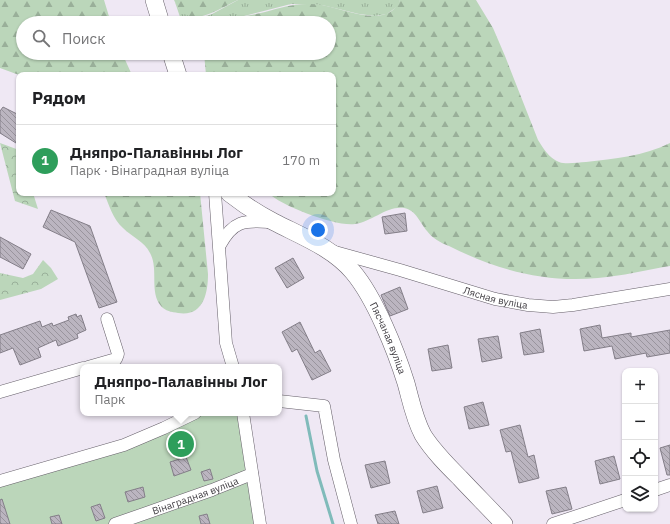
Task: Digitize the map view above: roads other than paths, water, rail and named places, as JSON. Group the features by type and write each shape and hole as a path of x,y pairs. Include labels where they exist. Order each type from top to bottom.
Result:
{"street":[{"path":"154,0 159,16"},
{"path":"173,60 177,72"},
{"path":"215,196 226,343 232,364"},
{"name":"Пясчаная вуліца","path":"232,196 244,206 305,237 326,250 343,262 353,272 369,297 399,362 413,412 423,434 434,451 504,524"},
{"path":"220,245 226,233 234,226 253,221 274,222"},
{"name":"Лясная вуліца","path":"326,250 400,270 495,299 528,305 553,307 573,305 670,289"},
{"path":"98,364 116,359 118,354 107,319"},
{"path":"0,392 80,369"},
{"path":"282,401 324,406 334,460 351,524"},
{"path":"0,480 124,445 189,416"},
{"path":"243,416 260,524"},
{"name":"Вінаградная вуліца","path":"115,524 252,474"},
{"path":"658,489 670,485"},
{"path":"553,524 622,501"}],"waterway":[{"path":"306,416 317,471 333,524"}],"place":[{"name":"Дняпро-Палавінны Лог","path":"181,444"}]}
